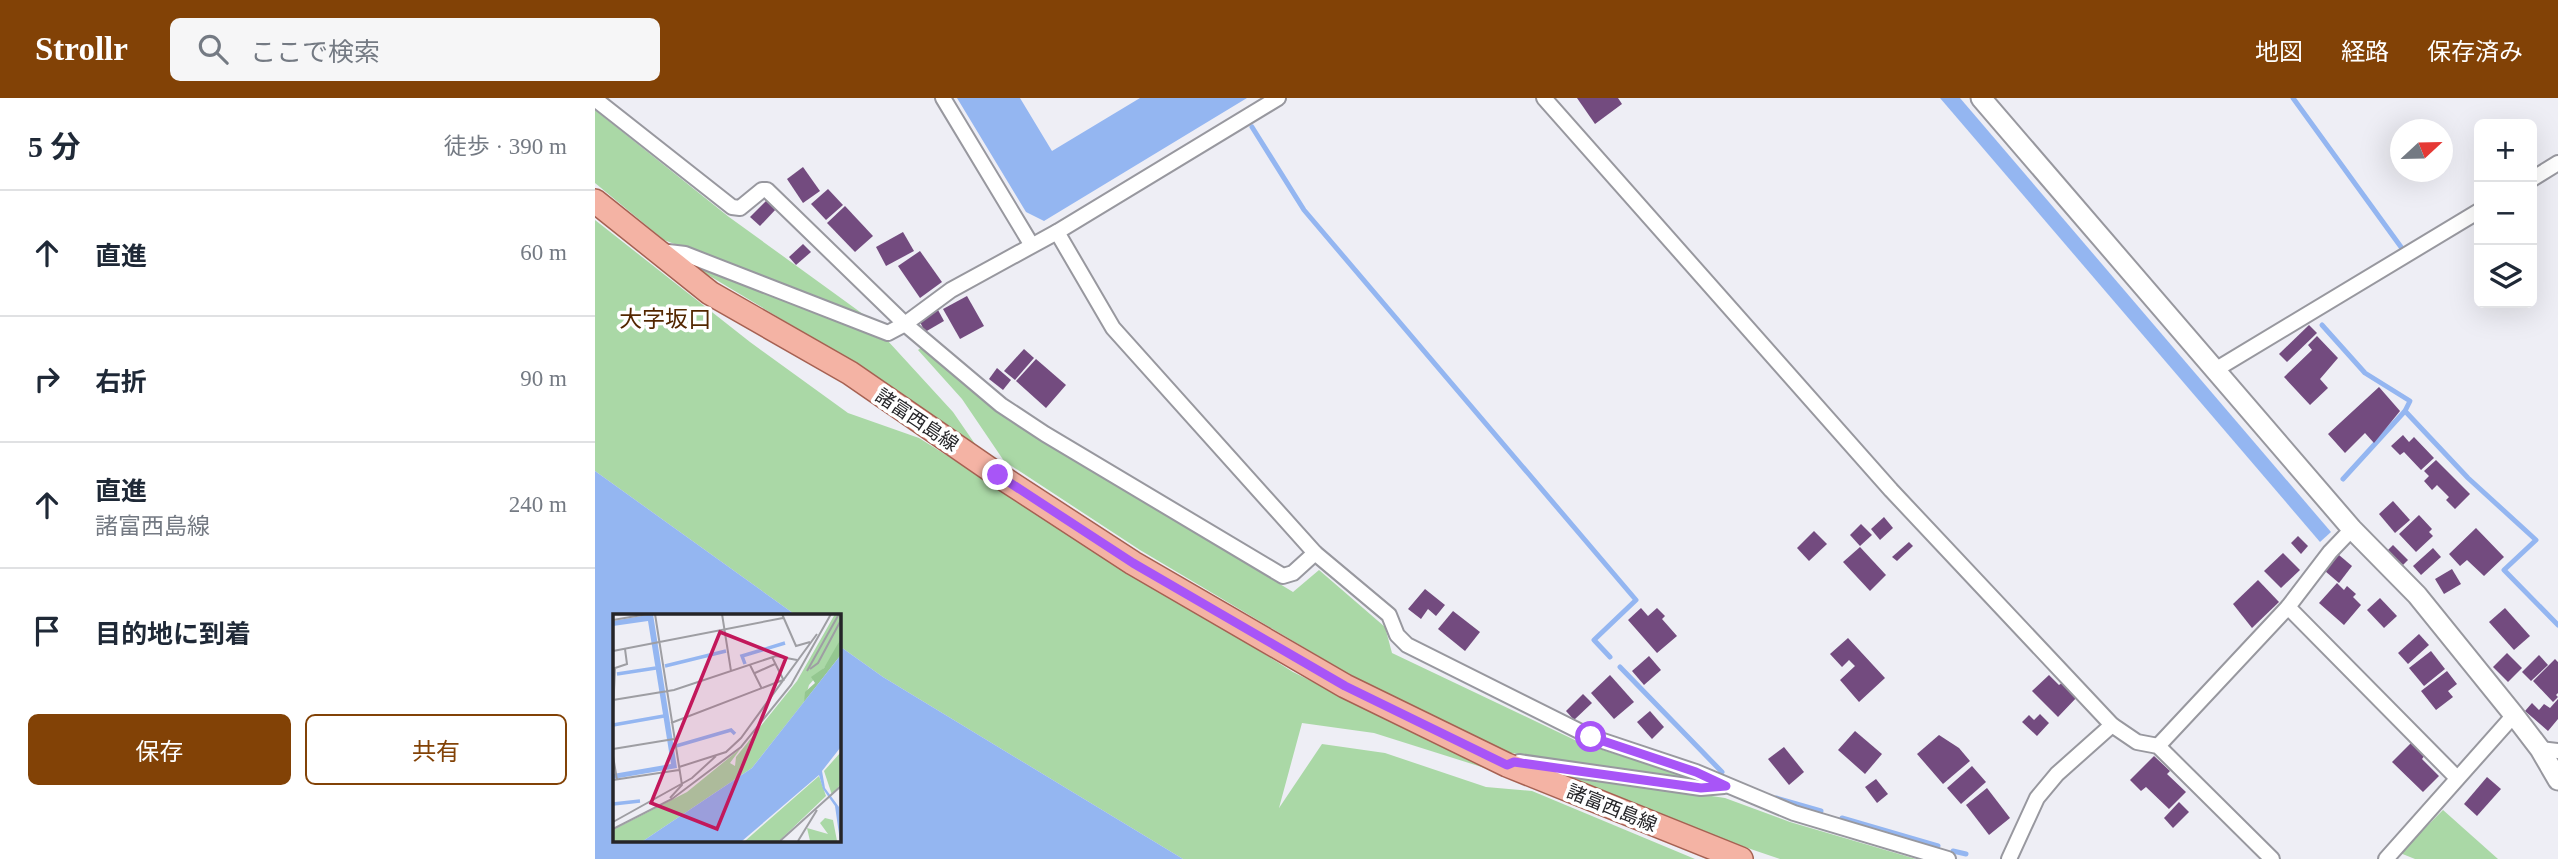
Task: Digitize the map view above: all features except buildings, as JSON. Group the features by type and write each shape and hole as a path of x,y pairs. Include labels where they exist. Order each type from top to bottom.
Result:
{"main road":[{"name":"諸富西島線","path":"595,201 711,293 850,373 998,475 1133,563 1345,686 1507,765 1741,859"}],"street":[{"path":"943,98 1031,244"},
{"path":"655,250 685,254 888,333 905,324 951,290 1057,232 1278,98"},
{"path":"1544,98 1891,490 2112,725 2137,742 2158,746 2272,859"},
{"path":"1981,98 2352,529 2417,594 2514,715 2549,750 2558,780"},
{"path":"595,99 732,207 740,208 762,190 767,190 905,324 1001,405 1045,434 1283,576 1293,573 1315,553"},
{"path":"2537,176 2558,163"},
{"path":"2215,370 2474,214"},
{"path":"1057,232 1113,328 1315,553 1389,615 1397,635 1407,645 1591,737 1696,772 1794,813 1948,859"},
{"path":"2158,746 2288,607 2330,552 2352,529"},
{"path":"2288,607 2457,778"},
{"path":"2386,859 2514,715"},
{"path":"2009,859 2037,798 2057,774 2112,725"},
{"path":"1507,765 1514,762 1701,788 1726,786"}],"green space":[{"path":"595,110 729,217 867,317 664,240 595,183"},
{"path":"595,220 750,342 848,413 919,438 1293,672 1488,769 1374,733 1302,723 1279,808 1322,744 1385,753 1486,787 1532,791 1695,859 1183,859 883,677 840,646 840,614 794,614 595,471"},
{"path":"688,263 887,340 953,412 984,457 853,362"},
{"path":"922,347 1008,420 1293,592 1319,570 1385,627 1392,653 1581,743 1699,781 1505,752 1347,673 1140,550 1004,461 962,399 918,350"},
{"path":"1551,772 1725,798 1790,822 1916,859 1780,859"},
{"path":"2443,810 2498,859 2415,859 2400,853"}],"water":[{"path":"957,98 1020,98 1052,151 1140,98 1247,98 1044,221 1026,212"},
{"path":"1940,98 1960,98 2331,532 2320,542"},
{"path":"595,471 794,614 613,614 613,842 840,842 840,646 883,677 1183,859 595,859"}],"waterway":[{"path":"2293,98 2401,247"},
{"path":"1252,127 1304,210 1636,600 1594,640 1610,657"},
{"path":"2322,325 2365,373 2410,401 2405,411"},
{"path":"2343,479 2405,411 2468,478 2536,540 2504,570 2558,625"},
{"path":"1620,667 1722,772"},
{"path":"1776,798 1821,811"},
{"path":"1842,818 1938,846"},
{"path":"1953,851 1966,854"}],"district":[{"name":"大字坂口","path":"665,319"}],"route":[{"path":"998,475 1133,563 1345,686 1507,765 1514,762 1701,788 1726,786 1696,772 1591,737"}]}
